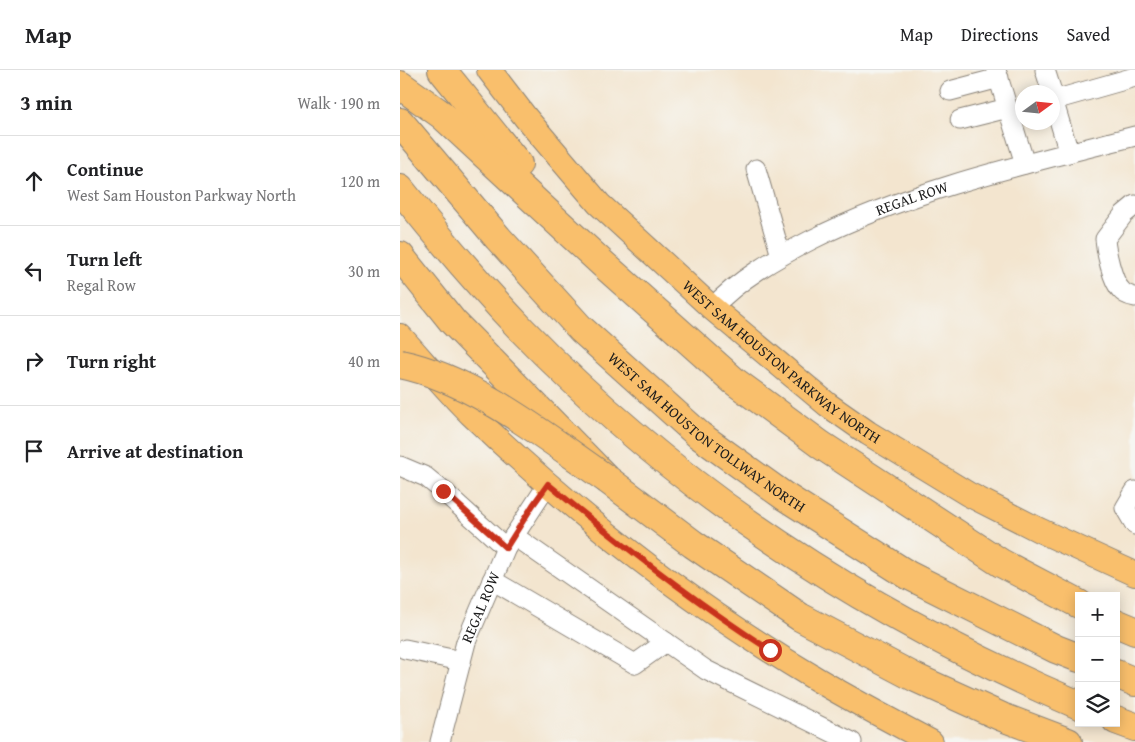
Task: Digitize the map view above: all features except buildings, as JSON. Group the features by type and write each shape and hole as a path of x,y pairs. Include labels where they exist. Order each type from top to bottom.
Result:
{"highway":[{"path":"442,70 495,137 603,264"},
{"path":"400,85 442,115 603,264 734,381 821,445 1001,563 1075,602"},
{"name":"WEST SAM HOUSTON TOLLWAY NORTH","path":"400,122 498,238 582,329 699,435 784,496 908,575 1056,649 1075,656"},
{"path":"400,190 465,268 524,332 605,409 665,460 759,531 806,563 862,597 976,660 1075,703"},
{"path":"400,256 453,322 608,480"},
{"path":"400,364 450,381 489,400 608,480 693,544 800,617 916,678 1002,716 1068,742"},
{"path":"1120,676 1135,682"},
{"path":"1120,721 1135,727"}],"main road":[{"name":"WEST SAM HOUSTON PARKWAY NORTH","path":"489,70 526,118 599,204 712,308 828,405 876,438 968,494 1110,564 1135,574"},
{"path":"400,336 470,413 548,484 651,567 709,610 818,680 931,742"}],"street":[{"path":"1045,70 1050,85"},
{"path":"950,91 998,74 1025,164"},
{"path":"1060,94 1135,77"},
{"path":"960,120 1008,108"},
{"path":"1060,121 1069,153"},
{"name":"REGAL ROW","path":"712,308 732,289 781,256 840,226 885,207 936,189 1135,136"},
{"path":"756,169 781,256"},
{"path":"1135,205 1124,214 1105,239 1116,284 1121,291 1135,298"},
{"path":"400,466 426,478 510,542 666,642 706,670 852,742"},
{"name":"REGAL ROW","path":"440,742 466,642 510,542 548,484"},
{"path":"1135,491 1125,508 1135,525"},
{"path":"492,580 635,664 666,642"},
{"path":"405,649 461,662"}],"route":[{"path":"443,491 506,548 548,484 651,567 709,610 770,650"}]}
